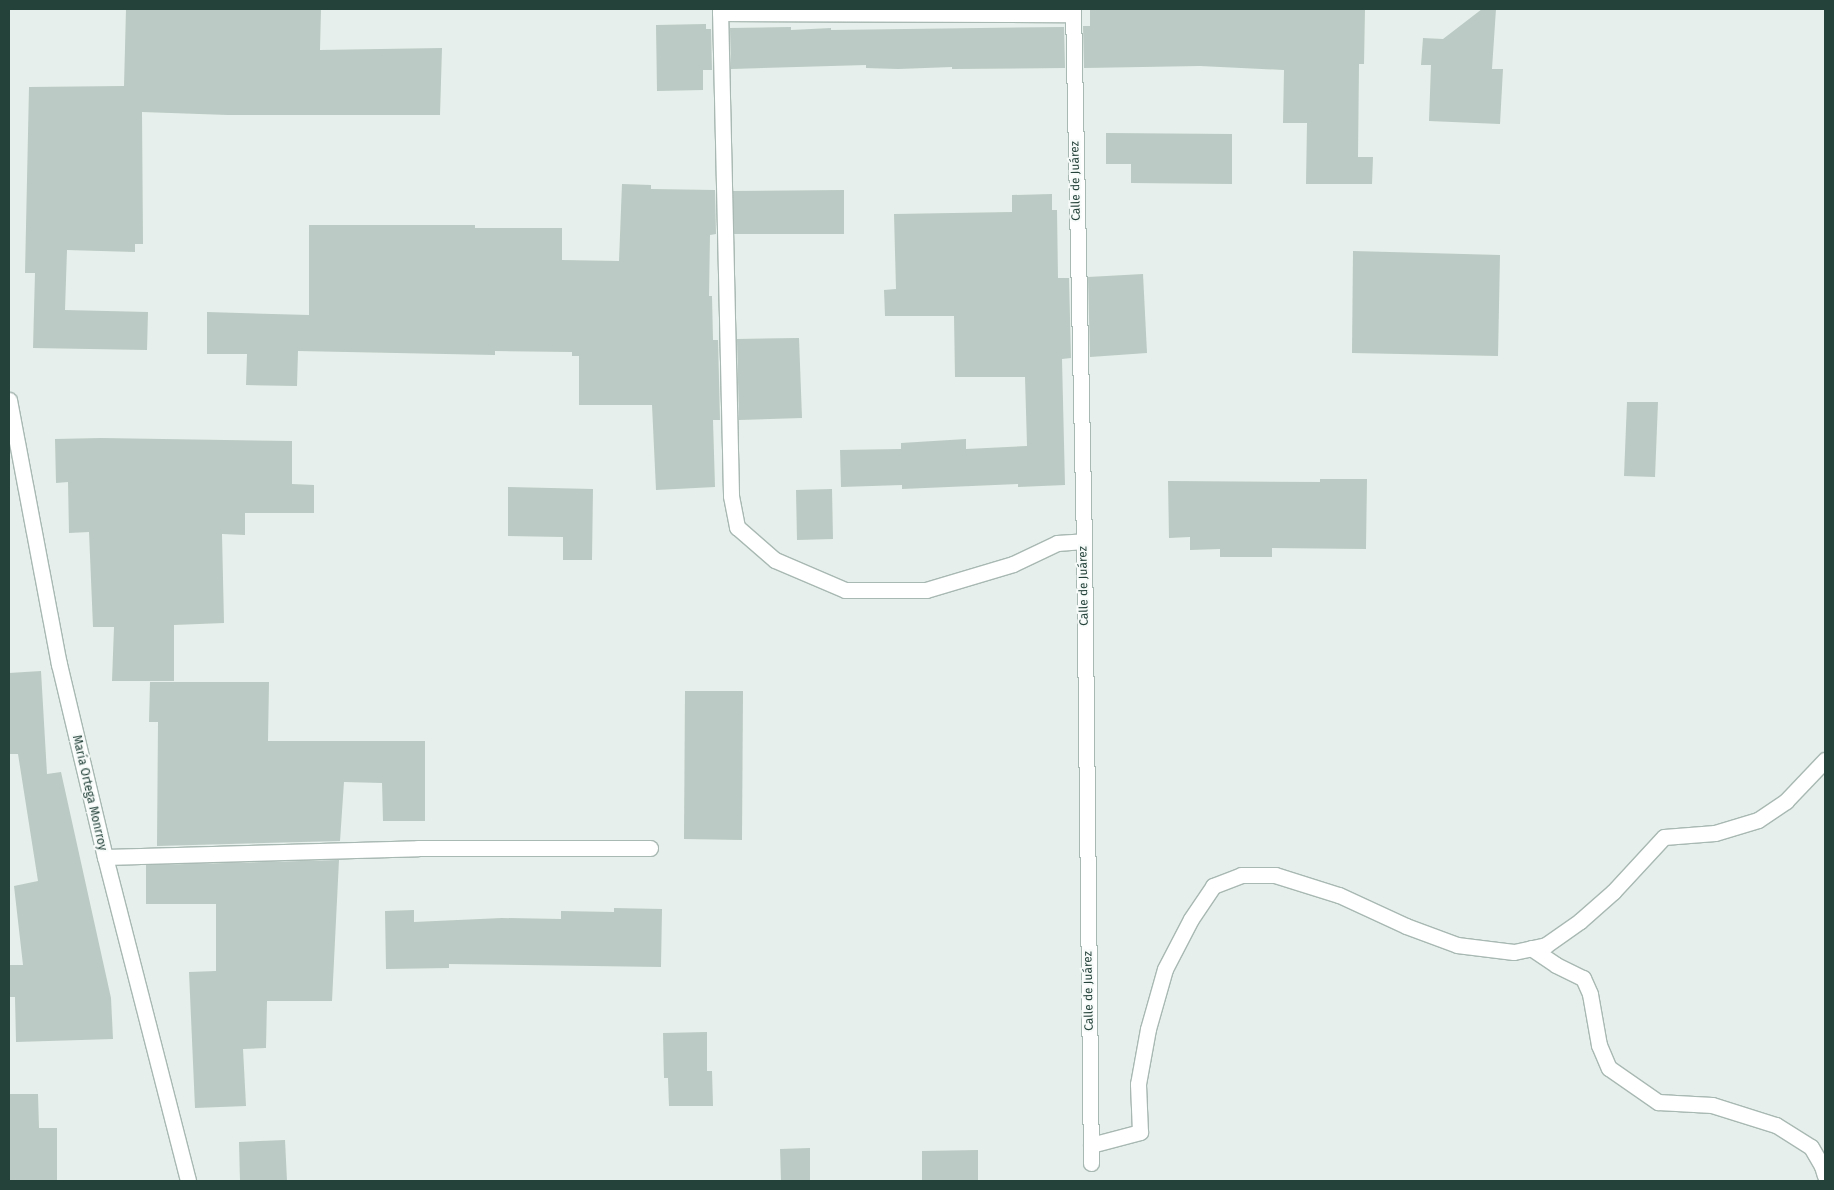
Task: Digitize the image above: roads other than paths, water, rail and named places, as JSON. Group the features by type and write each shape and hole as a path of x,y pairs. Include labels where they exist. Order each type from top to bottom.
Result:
{"street":[{"path":"1073,11 720,11 731,496 737,527 775,560 845,590 926,590 1013,564 1057,544 1084,541"},
{"name":"Calle de Juárez","path":"1073,11 1084,541 1091,1163"},
{"name":"María Ortega Monrroy","path":"9,400 59,664 105,857 188,1181"},
{"path":"1091,1145 1140,1132 1138,1084 1148,1029 1164,969 1191,919 1213,886 1241,875 1275,875 1338,895 1406,926 1457,945 1514,952 1546,945 1580,921 1613,892 1664,837 1715,833 1758,820 1786,800 1825,760"},
{"path":"105,857 418,848 650,848"},
{"path":"1532,948 1556,965 1583,978 1590,994 1599,1044 1609,1068 1658,1102 1712,1105 1776,1125 1811,1147 1822,1166 1825,1176"}]}
